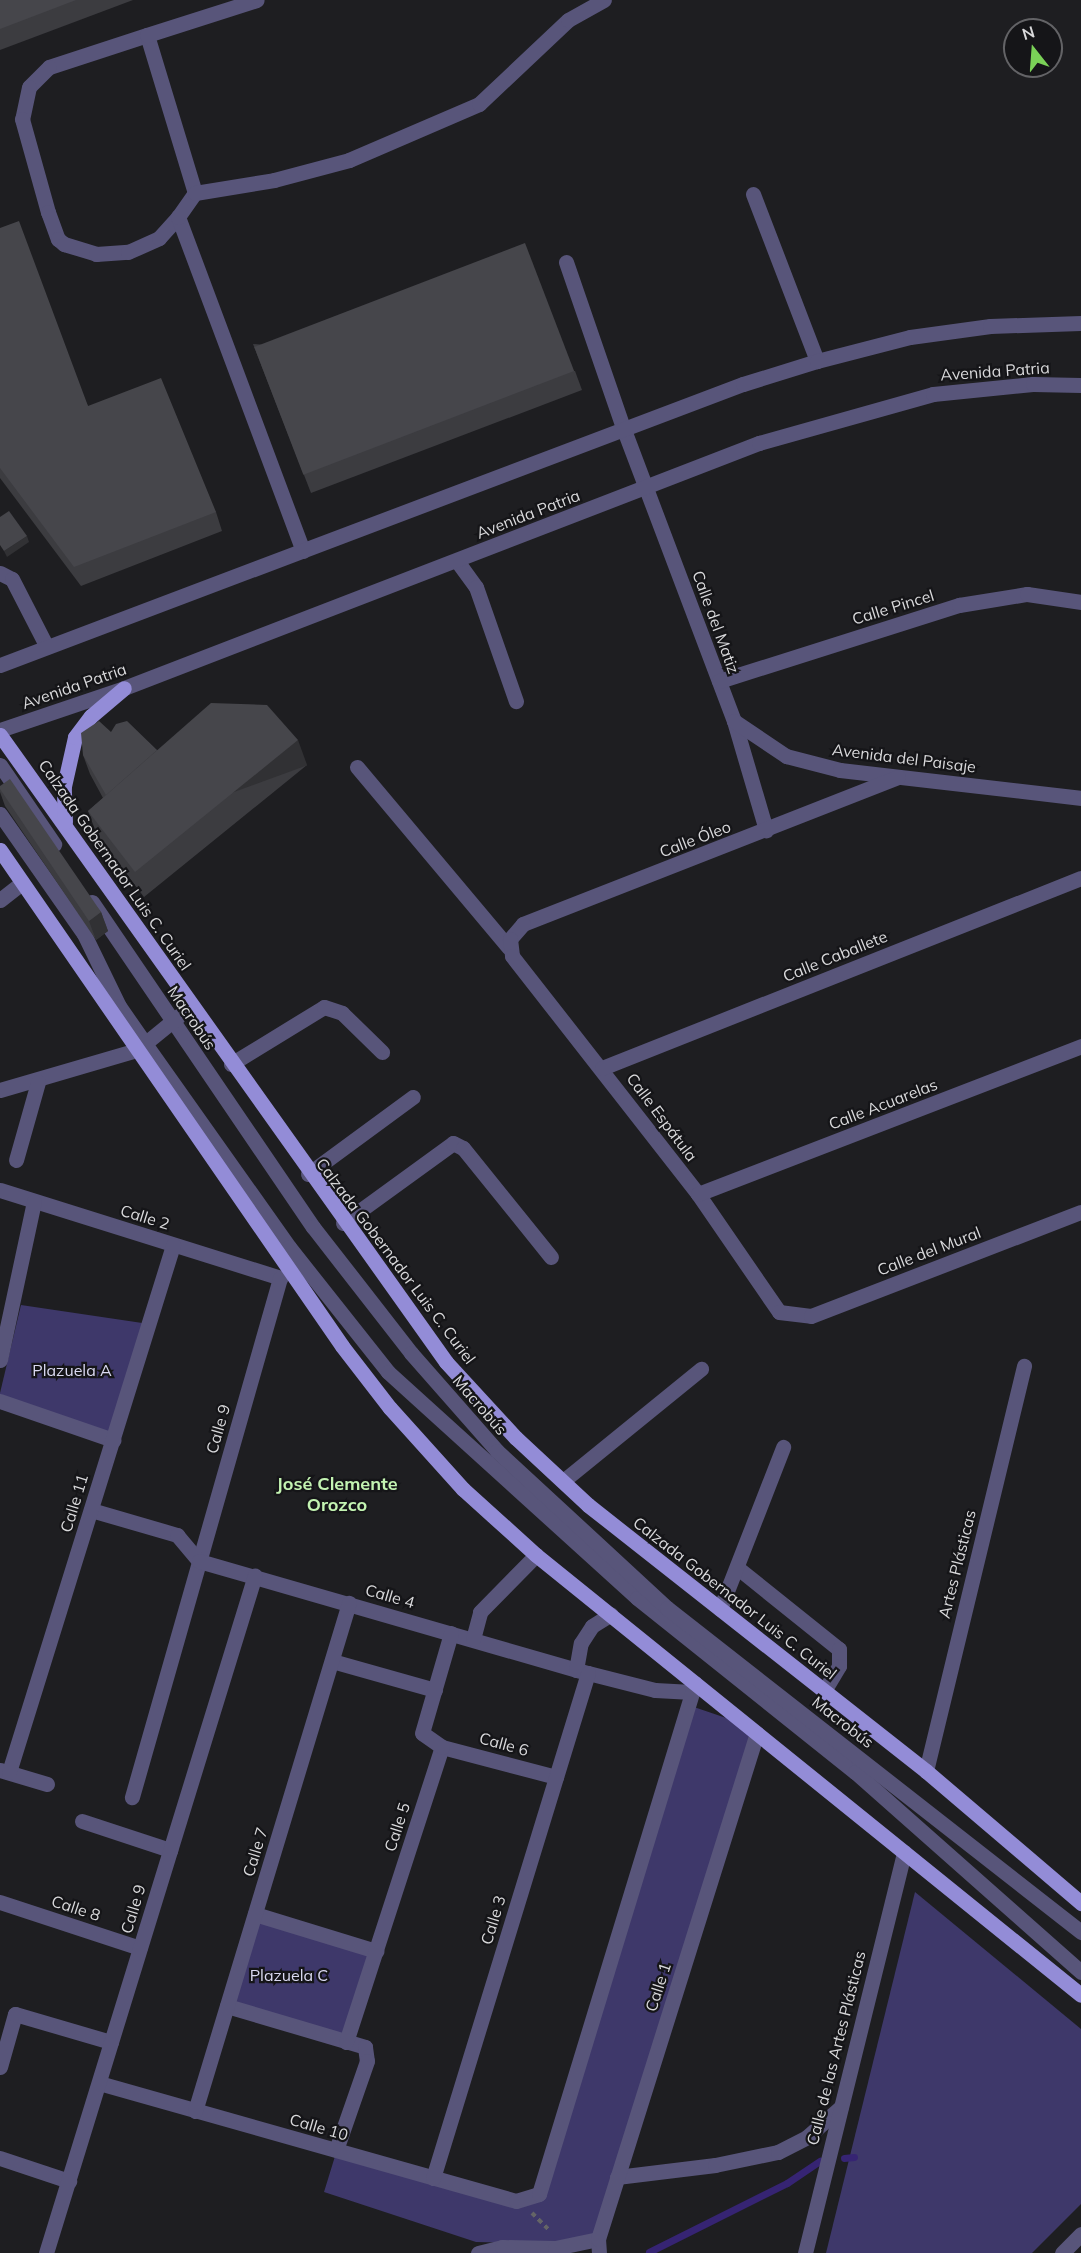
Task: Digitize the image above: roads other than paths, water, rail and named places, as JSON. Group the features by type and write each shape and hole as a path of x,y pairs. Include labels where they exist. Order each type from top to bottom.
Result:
{"main road":[{"path":"65,822 64,786 75,737 124,688"},
{"name":"Calzada Gobernador Luis C. Curiel","path":"0,732 343,1223 446,1362 563,1481 720,1609 926,1771 1081,1903"},
{"path":"0,850 141,1048 342,1346 390,1408 463,1489 536,1555 611,1614 693,1688 757,1733 1081,1995"}],"street":[{"path":"257,0 49,67 30,87 22,119 48,212 58,239 64,244 96,254 128,252 159,238 195,193 274,180 350,160 437,125 479,104 568,20 604,0"},
{"path":"147,35 195,193"},
{"path":"753,194 817,361"},
{"path":"178,217 303,551"},
{"name":"Calle del Matiz","path":"566,262 624,430 734,721 766,830"},
{"path":"0,665 624,430 817,361 922,335 990,326 1081,323"},
{"name":"Avenida Patria","path":"0,732 124,688 759,443 881,406 977,389 1081,385"},
{"path":"457,561 476,587 516,701"},
{"path":"0,573 12,579 47,647"},
{"name":"Calle Pincel","path":"718,681 959,605 1027,594 1081,602"},
{"name":"Avenida del Paisaje","path":"734,721 786,756 840,770 1081,798"},
{"path":"0,765 62,856"},
{"name":"Calle Espátula","path":"357,767 510,943 512,956 602,1068 698,1194 771,1304 789,1316"},
{"name":"Calle Óleo","path":"510,943 523,924 898,777"},
{"name":"Macrobús","path":"0,814 84,934 141,1048 289,1247 388,1372 637,1598 855,1772 1081,1972"},
{"name":"Calle Caballete","path":"602,1068 1081,878"},
{"path":"0,900 22,883"},
{"name":"Macrobús","path":"81,885 313,1227 411,1353 496,1451 667,1608 1081,1932"},
{"path":"0,1090 38,1082 141,1048 191,1006"},
{"path":"231,1064 324,1007 336,1008 382,1052"},
{"name":"Calle Acuarelas","path":"698,1194 1081,1046"},
{"path":"16,1160 38,1082"},
{"path":"308,1173 413,1097"},
{"path":"343,1223 453,1143 463,1148 551,1257"},
{"name":"Calle 2","path":"0,1190 280,1278"},
{"path":"0,1360 34,1202"},
{"name":"Calle del Mural","path":"789,1316 811,1316 1081,1212"},
{"name":"Calle 11","path":"5,1771 91,1510 173,1245"},
{"name":"Calle 9","path":"132,1797 280,1278"},
{"name":"Artes Plásticas","path":"926,1771 1024,1366"},
{"path":"563,1481 701,1369"},
{"path":"0,1401 113,1440"},
{"path":"720,1609 738,1569 783,1447"},
{"path":"91,1510 177,1535 199,1561"},
{"path":"473,1639 475,1625 487,1603 536,1555"},
{"name":"Calle 4","path":"199,1561 655,1690 693,1688"},
{"path":"738,1569 839,1649 839,1666 824,1691"},
{"name":"Calle 9","path":"46,2253 255,1575"},
{"name":"Calle 7","path":"195,2110 349,1603"},
{"name":"Calle 3","path":"433,2178 556,1777 582,1671 582,1643 591,1626 611,1614"},
{"path":"442,1747 422,1733 451,1633"},
{"path":"332,1661 435,1690"},
{"name":"Calle 10","path":"99,2083 433,2178 526,2201 544,2186 693,1688"},
{"name":"Calle 1","path":"598,2246 617,2177 757,1733"},
{"name":"Calle 6","path":"442,1747 556,1777"},
{"name":"Calle 5","path":"346,2042 442,1747"},
{"path":"5,1771 47,1784"},
{"path":"82,1821 170,1850"},
{"name":"Calle de las Artes Plásticas","path":"805,2253 904,1852"},
{"name":"Calle 8","path":"0,1902 140,1948"},
{"path":"255,1914 376,1951"},
{"path":"227,2006 365,2048 367,2061 336,2150"},
{"path":"0,2067 5,2032 15,2014 111,2042"},
{"path":"617,2177 715,2165 778,2151 807,2137 841,2107"},
{"path":"0,2158 69,2181"},
{"path":"1062,2253 1081,2234"},
{"path":"478,2253 501,2247 598,2246"}],"waterway":[{"path":"844,2158 854,2157"},
{"path":"649,2252 787,2183 820,2161"}],"district":[{"name":"José Clemente Orozco","path":"337,1495"}],"park label":[{"name":"Plazuela A","path":"72,1370"},
{"name":"Plazuela C","path":"289,1975"}]}
